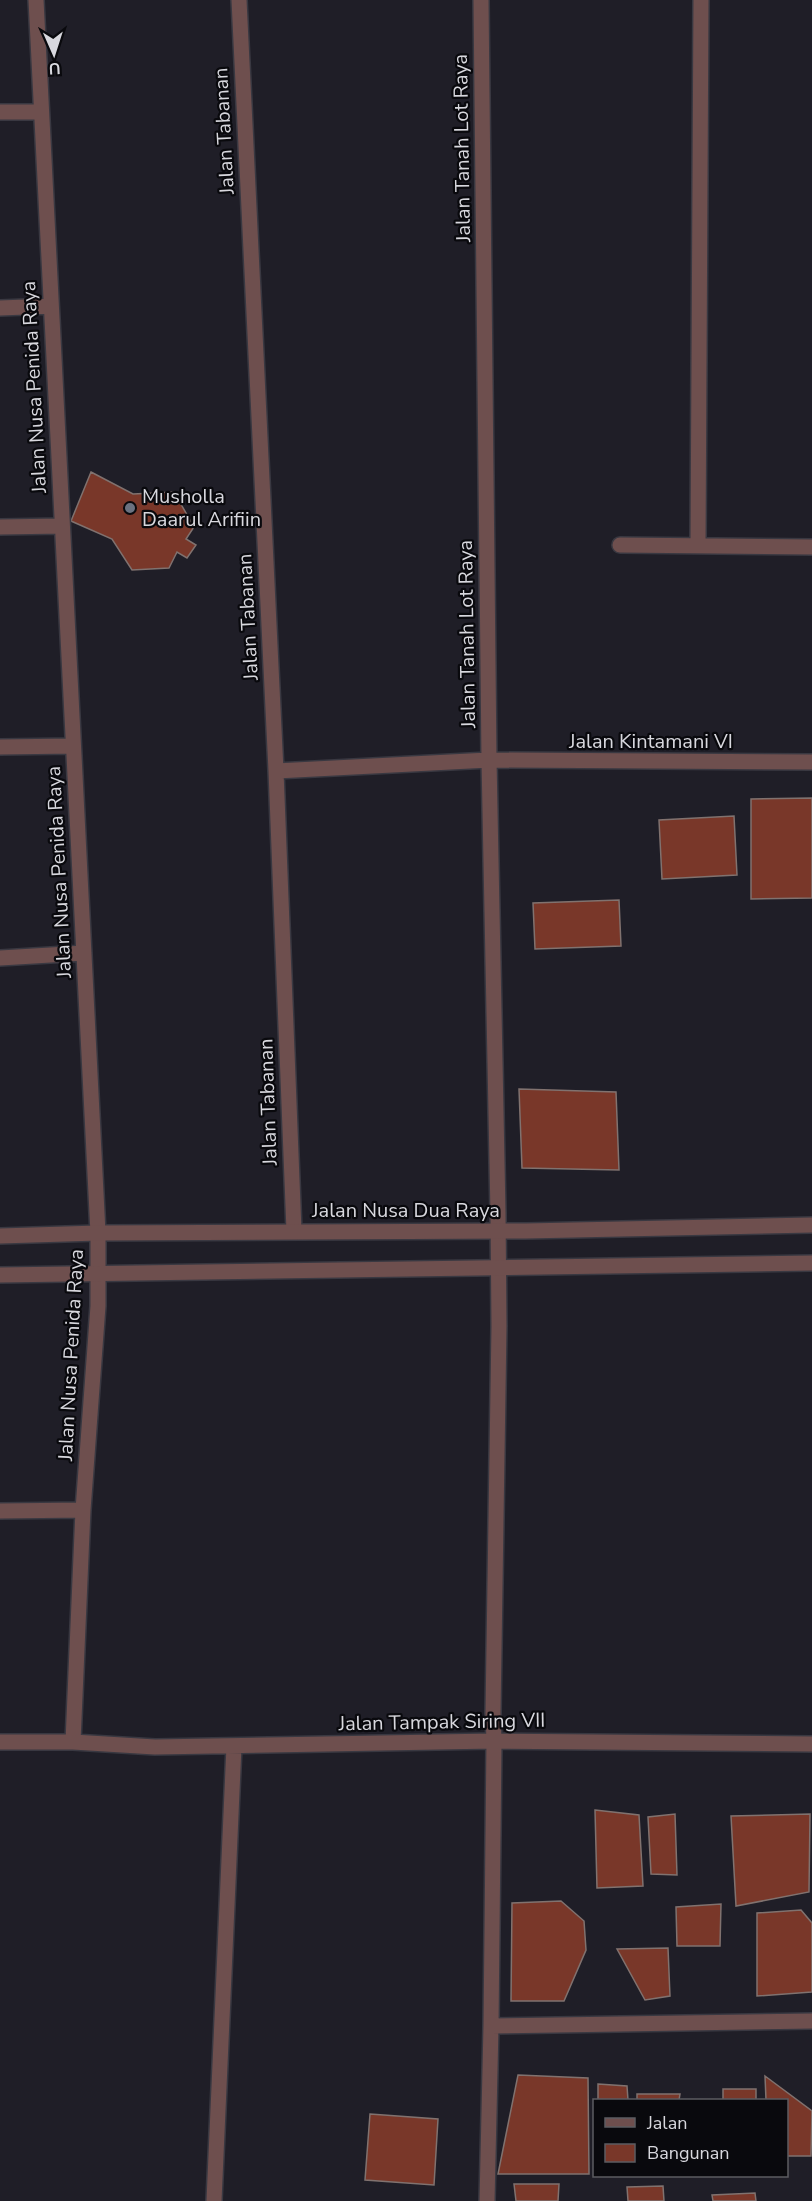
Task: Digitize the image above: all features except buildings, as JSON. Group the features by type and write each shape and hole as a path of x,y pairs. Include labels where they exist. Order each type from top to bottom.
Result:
{"street":[{"name":"Jalan Nusa Penida Raya","path":"36,0 99,1272 83,1510 73,1742"},
{"name":"Jalan Tabanan","path":"239,0 276,771 294,1231"},
{"name":"Jalan Tanah Lot Raya","path":"482,0 489,760 499,1326 487,2201"},
{"path":"698,545 701,0"},
{"path":"0,112 41,111"},
{"path":"0,308 51,306"},
{"path":"0,527 62,526"},
{"path":"620,545 812,548"},
{"path":"0,747 73,746"},
{"name":"Jalan Kintamani VI","path":"276,771 489,760 812,762"},
{"path":"0,958 84,953"},
{"name":"Jalan Nusa Dua Raya","path":"0,1236 812,1225"},
{"path":"0,1275 812,1263"},
{"path":"0,1511 83,1510"},
{"name":"Jalan Tampak Siring VII","path":"0,1742 73,1742 155,1747 494,1741 812,1744"},
{"path":"214,2201 234,1746"},
{"path":"491,2026 812,2021"}],"place":[{"name":"Musholla Daarul Arifiin","path":"130,508"}]}
